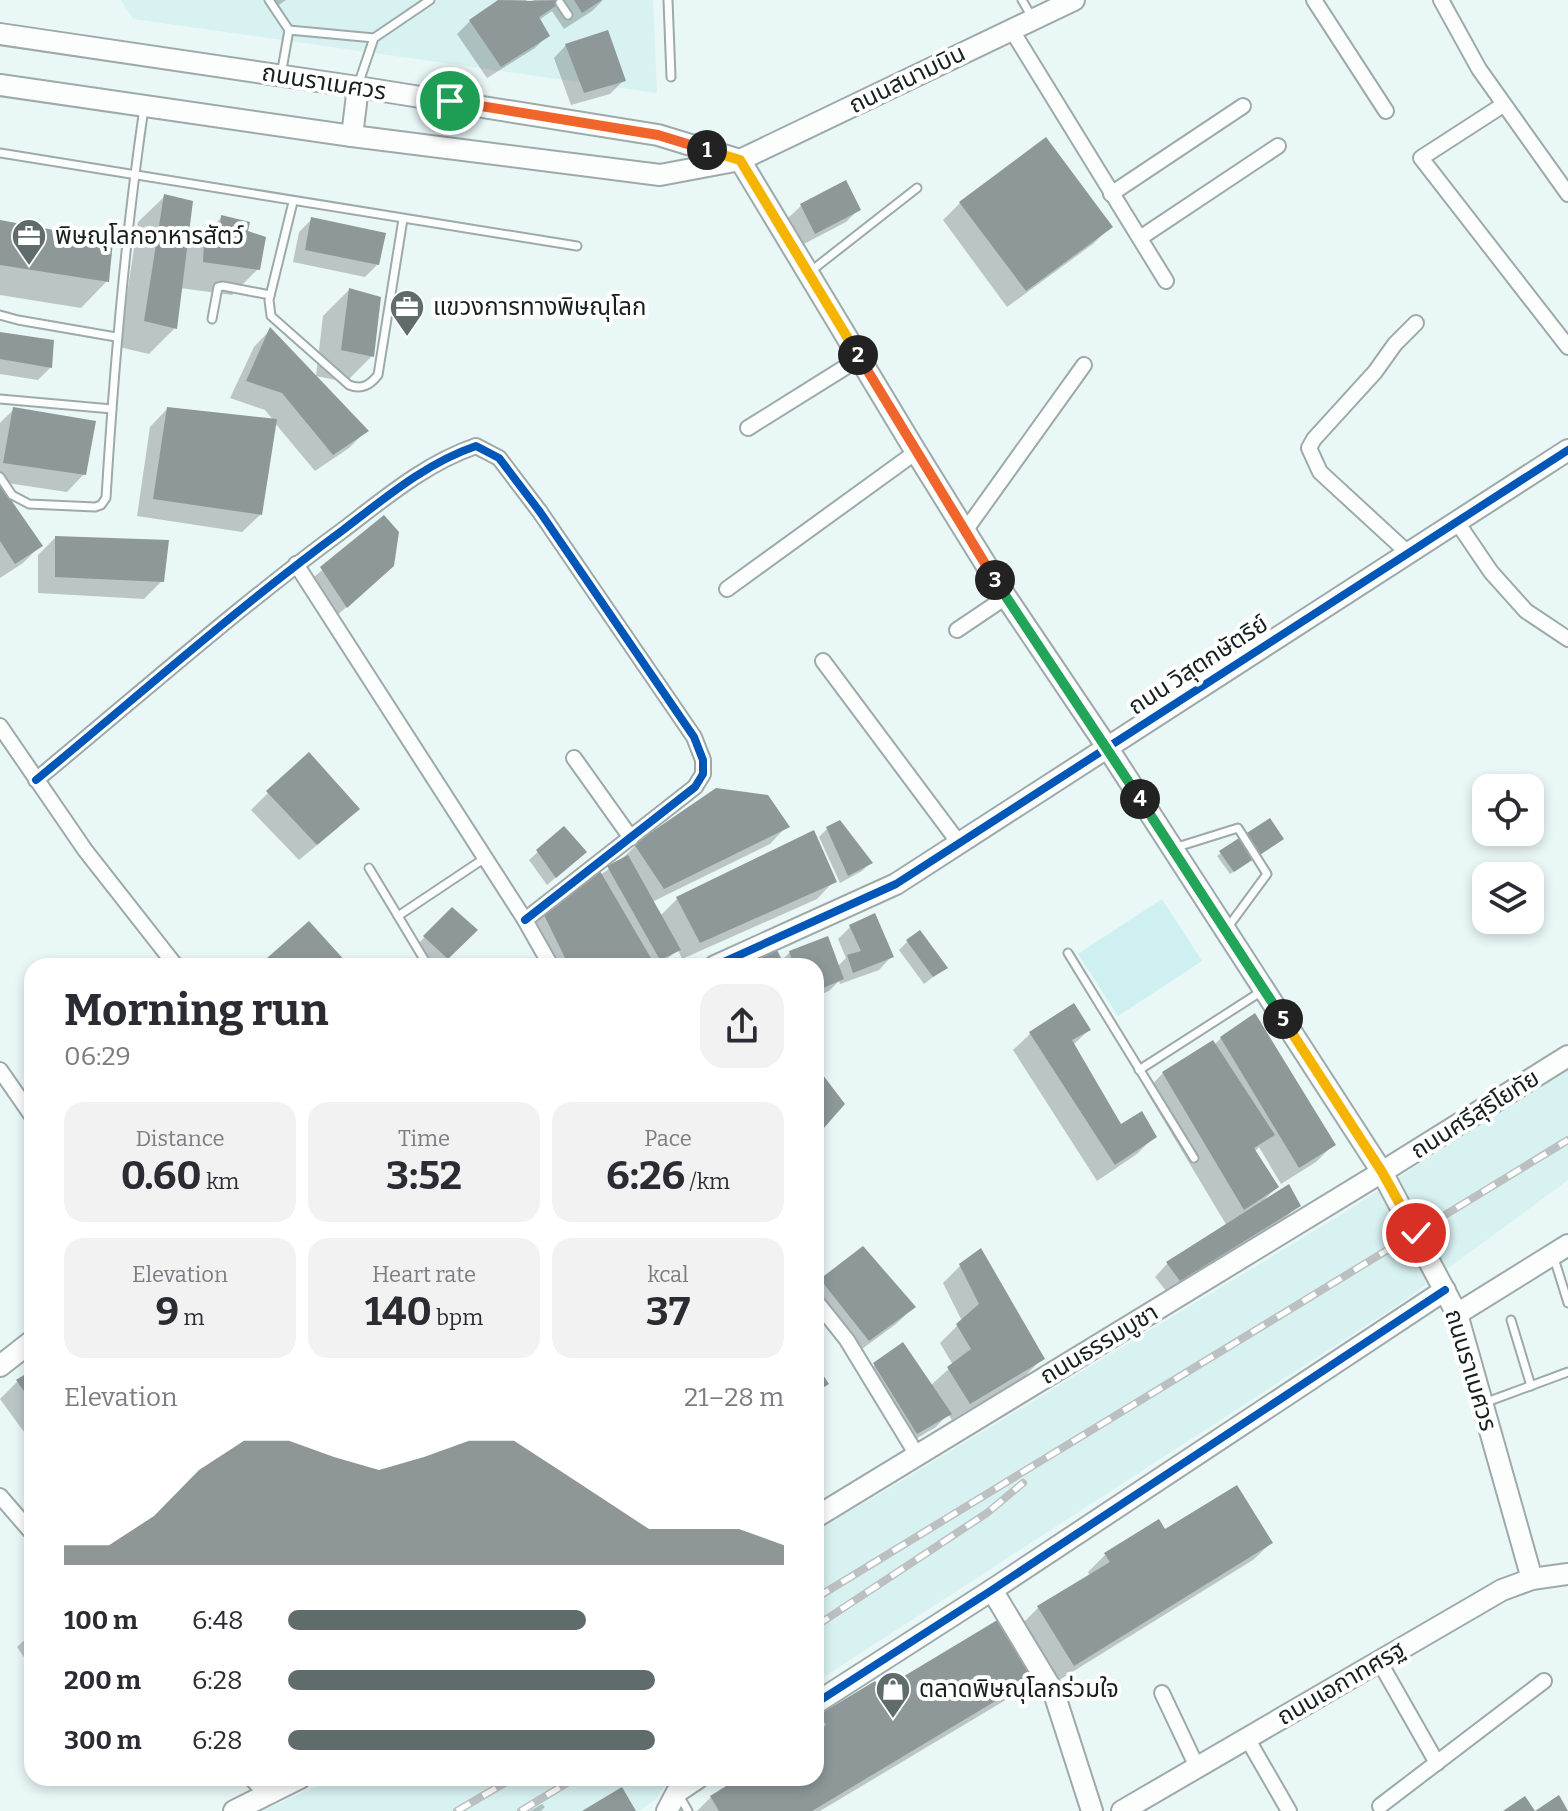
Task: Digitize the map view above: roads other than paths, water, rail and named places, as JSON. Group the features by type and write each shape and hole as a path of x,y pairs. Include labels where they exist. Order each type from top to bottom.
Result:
{"main road":[{"name":"ถนนสนามบิน","path":"740,160 1074,0"},
{"name":"ถนนราเมศวร","path":"0,34 658,135 740,160 1006,597 1107,747 1382,1172 1457,1314 1532,1579"},
{"name":"ถนนราเมศวร","path":"0,85 352,136 660,175 740,160"},
{"path":"352,136 358,87"},
{"name":"ถนน วิสุตกษัตริย์","path":"733,958 896,884 1568,450"},
{"name":"ถนนศรีสุริโยทัย","path":"1382,1172 1568,1056"},
{"name":"ถนนธรรมบูชา","path":"824,1512 1382,1172"},
{"path":"1457,1314 1560,1250"},
{"path":"824,1698 1445,1290"},
{"path":"0,1366 24,1347"},
{"name":"ถนนเอกาทศรฐ","path":"1122,1811 1502,1590 1532,1579 1568,1574"},
{"path":"992,1590 1054,1693 1092,1811"},
{"path":"234,1811 284,1786"},
{"path":"667,1811 677,1792 686,1786"}],"street":[{"path":"1314,0 1386,111"},
{"path":"1441,0 1503,105 1568,194"},
{"path":"1011,29 1166,281"},
{"path":"1503,105 1421,158 1568,347"},
{"path":"1111,194 1243,106"},
{"path":"1140,238 1278,146"},
{"path":"1408,553 1320,472 1309,448 1416,323"},
{"path":"748,428 860,358"},
{"path":"965,531 1084,365"},
{"path":"36,780 296,564 448,456 476,446 499,458 540,512 673,704 694,737 703,760 703,774 695,787 525,920"},
{"path":"727,589 916,452"},
{"path":"1457,522 1491,572 1526,611 1568,639"},
{"path":"296,564 546,958"},
{"path":"957,630 1006,597"},
{"path":"823,661 959,843"},
{"path":"0,726 85,850 170,958"},
{"path":"574,758 631,838"},
{"path":"0,1070 24,1104"},
{"path":"824,1311 847,1340 917,1455"},
{"path":"0,1496 24,1524"},
{"path":"1379,1661 1437,1763"},
{"path":"1380,1806 1544,1681"},
{"path":"1162,1693 1197,1767"},
{"path":"1247,1738 1289,1811"},
{"path":"259,1786 267,1795"}],"lane":[{"path":"269,0 289,30 281,75"},
{"path":"358,87 374,38 430,0"},
{"path":"668,0 671,77"},
{"path":"1022,0 1033,20"},
{"path":"560,3 568,15"},
{"path":"289,30 374,38"},
{"path":"0,477 12,495 29,504 101,505 106,498 116,337 145,106"},
{"path":"0,153 577,246"},
{"path":"809,272 917,188"},
{"path":"293,202 270,295 271,316 349,385 357,388 366,386 378,375 403,219"},
{"path":"212,319 218,287 270,295"},
{"path":"0,315 116,337"},
{"path":"0,399 112,409"},
{"path":"1172,848 1238,828 1267,874 1226,931"},
{"path":"398,916 485,858"},
{"path":"369,868 423,958"},
{"path":"1068,953 1194,1158"},
{"path":"1139,1070 1264,990"},
{"path":"1560,1250 1568,1303"},
{"path":"1511,1320 1531,1386"},
{"path":"1482,1404 1568,1372"},
{"path":"677,1792 688,1811"}],"railway":[{"path":"824,1593 1568,1140"},
{"path":"824,1621 987,1513 1023,1483"},
{"path":"457,1811 499,1786"},
{"path":"521,1811 562,1786"}],"place":[{"name":"พิษณุโลกอาหารสัตว์","path":"29,267"},
{"name":"แขวงการทางพิษณุโลก","path":"407,338"},
{"name":"ตลาดพิษณุโลกร่วมใจ","path":"893,1720"}]}
